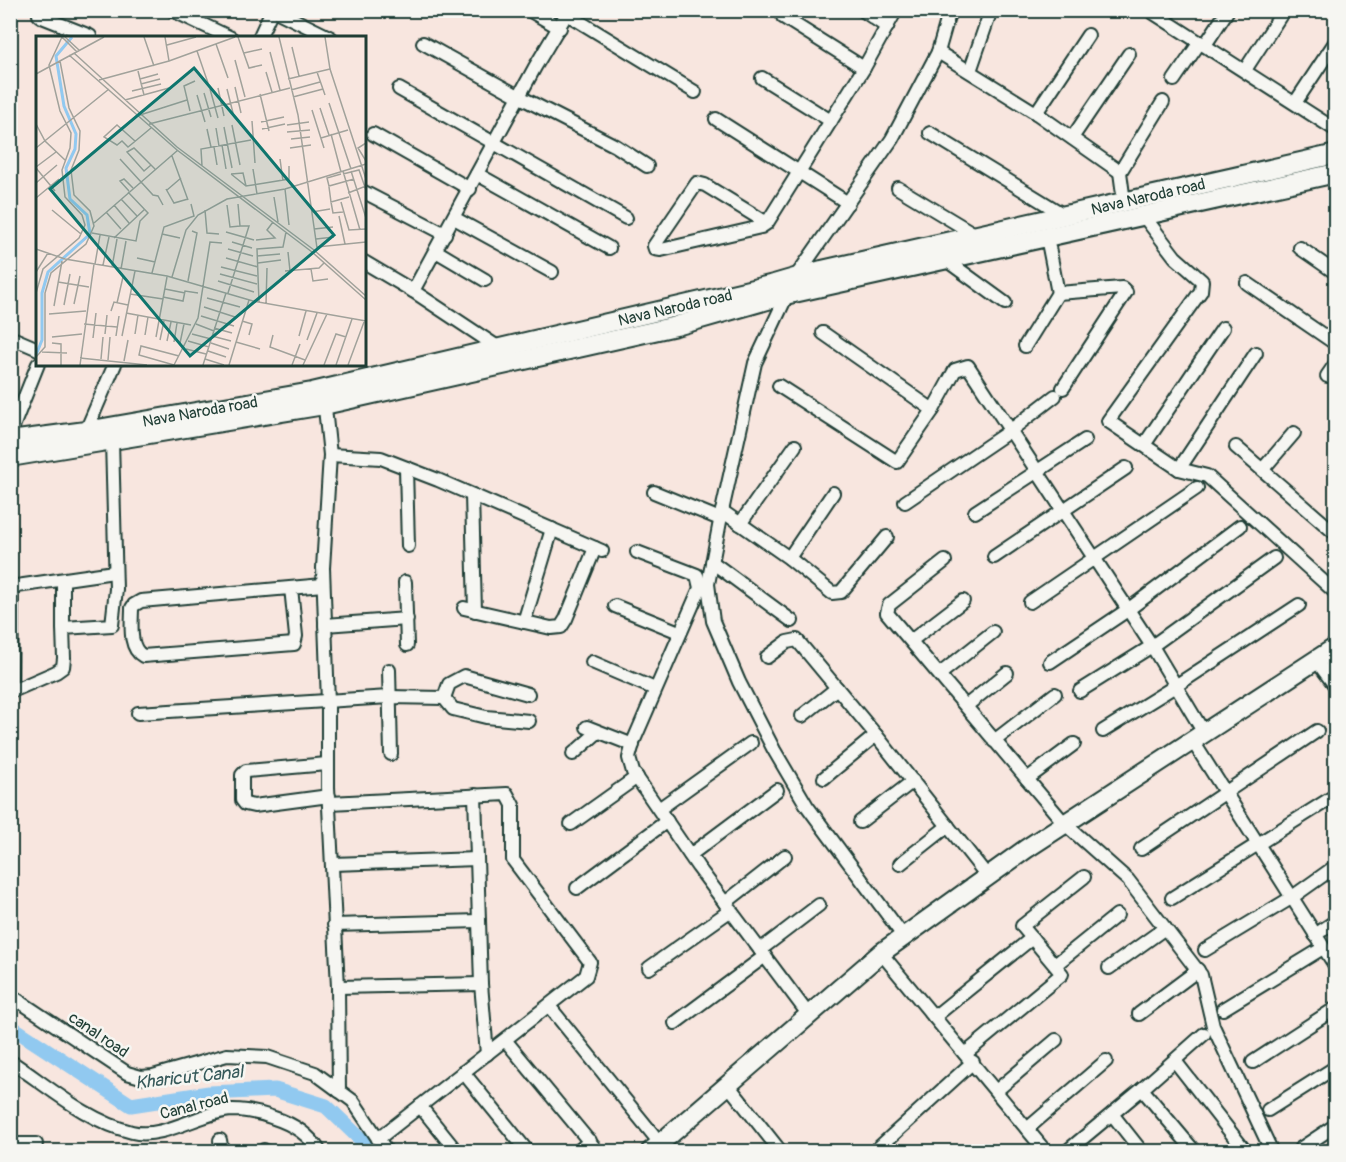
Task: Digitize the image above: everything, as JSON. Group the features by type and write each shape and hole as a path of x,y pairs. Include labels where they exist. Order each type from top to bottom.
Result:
{"street":[{"path":"39,10 39,15 42,17 90,36"},
{"path":"172,10 227,36"},
{"path":"260,36 273,10 327,36"},
{"path":"529,10 560,28"},
{"path":"862,10 887,27"},
{"path":"767,223 705,184 697,183 654,246 655,249 661,250 760,227 767,223 864,68 896,10"},
{"path":"904,937 807,806 774,750 739,682 713,621 708,584 755,363 795,278 892,139 938,52 950,10"},
{"path":"970,71 991,10"},
{"path":"1174,80 1228,10"},
{"path":"1245,70 1284,10"},
{"path":"1150,11 1335,130"},
{"path":"413,291 568,12 695,92"},
{"path":"783,17 864,68"},
{"path":"1036,113 1088,34"},
{"path":"1295,103 1335,41"},
{"path":"423,43 520,97 616,146 647,166"},
{"path":"938,52 1036,113 1120,172"},
{"path":"1072,138 1129,54"},
{"path":"762,78 831,121"},
{"path":"399,89 626,218"},
{"path":"1124,202 1120,172 1163,102"},
{"path":"716,119 848,203"},
{"path":"930,133 1064,215"},
{"path":"373,134 470,189"},
{"name":"Nava Naroda road","path":"10,440 86,438 112,441 324,397 499,348 822,270 1335,154"},
{"path":"339,1091 338,987 327,764 328,702 323,585 330,455 324,397 676,326 785,296 1335,173"},
{"path":"477,174 609,248"},
{"path":"898,188 976,235"},
{"path":"366,193 445,234"},
{"path":"1143,215 1175,257 1198,276 1203,285 1201,291 1108,420 1179,469 1207,476 1335,593"},
{"path":"454,218 552,272"},
{"path":"1025,346 1058,293 1047,237"},
{"path":"1300,248 1335,273"},
{"path":"436,251 486,280"},
{"path":"946,260 1005,303"},
{"path":"366,263 413,291 499,348"},
{"path":"1247,283 1335,344"},
{"path":"905,502 1011,430 1059,392 1126,292 1122,288 1058,293"},
{"path":"1143,445 1223,328"},
{"path":"823,333 933,410"},
{"path":"10,337 36,348"},
{"path":"1179,469 1256,353"},
{"path":"1327,376 1335,363"},
{"path":"10,440 14,424 38,366"},
{"path":"86,438 114,366"},
{"path":"779,386 897,462 933,410 955,370 968,366 1177,685 1198,737 1225,792 1335,967"},
{"name":"Nava Naroda road","path":"10,457 86,438 324,397"},
{"path":"1263,470 1294,433"},
{"path":"975,512 1085,440"},
{"path":"63,628 112,625 116,589 112,441"},
{"path":"740,524 795,446"},
{"path":"1236,447 1335,534"},
{"path":"330,455 381,458 472,495 599,549 564,624 556,628 469,610 472,495"},
{"path":"406,468 408,546"},
{"path":"994,556 1126,468"},
{"path":"1030,602 1095,560 1197,488"},
{"path":"654,492 721,515 740,524 789,558 832,593 841,592 886,537"},
{"path":"789,558 833,492"},
{"path":"1050,662 1129,609 1240,526"},
{"path":"524,622 552,529"},
{"path":"637,552 697,575 700,588 655,689 629,758 637,777 690,855 808,1014"},
{"path":"1080,691 1152,646 1274,558"},
{"path":"945,561 887,608 887,613 1065,824 1128,880 1198,970 1213,1026 1272,1152"},
{"path":"712,562 792,621"},
{"path":"63,580 63,667 11,691 11,587 114,572"},
{"path":"405,582 407,645"},
{"path":"291,588 296,636 294,644 143,656 134,646 132,608 141,601 323,585"},
{"path":"912,640 963,601"},
{"path":"1103,731 1299,605"},
{"path":"615,606 679,632"},
{"path":"325,625 407,619"},
{"path":"940,674 993,632"},
{"path":"767,657 787,642 797,640 876,735 988,877"},
{"path":"549,1006 655,1147 881,953 1065,824 1335,647"},
{"path":"1316,660 1335,687"},
{"path":"592,662 655,689"},
{"path":"389,670 391,754"},
{"path":"966,706 1007,673"},
{"path":"444,698 449,684 464,676 528,694"},
{"path":"802,716 837,688"},
{"path":"994,741 1056,694"},
{"path":"138,713 389,697 444,698 453,709 486,717 529,721"},
{"path":"573,754 592,730 633,745"},
{"path":"1141,849 1317,731"},
{"path":"824,778 876,735"},
{"path":"659,809 751,742"},
{"path":"1027,779 1074,744"},
{"path":"327,764 246,771 243,775 242,800 244,804 254,806 329,800 507,794 513,805 513,860 590,962 586,976 506,1041 378,1138"},
{"path":"571,824 637,777"},
{"path":"860,822 913,781"},
{"path":"690,855 777,790"},
{"path":"476,795 480,984 487,1054"},
{"path":"1172,898 1335,795"},
{"path":"577,888 667,821"},
{"path":"900,864 948,826"},
{"path":"649,968 728,906 785,856"},
{"path":"333,864 477,859"},
{"path":"1205,950 1291,898 1335,866"},
{"path":"874,1152 969,1058 1062,974 1022,926 1084,878"},
{"path":"675,1023 819,905"},
{"path":"1055,965 1117,915"},
{"path":"334,925 479,921"},
{"path":"1315,935 1335,921"},
{"path":"1109,968 1165,928"},
{"path":"934,1017 1032,938"},
{"path":"1223,1009 1323,948"},
{"path":"881,953 1046,1152"},
{"path":"1138,1014 1198,970"},
{"path":"338,987 480,984"},
{"name":"canal road","path":"10,995 127,1073 141,1077 153,1076 227,1055 267,1058 315,1073 353,1101 387,1152"},
{"path":"1253,1062 1335,1008"},
{"path":"1066,1152 1204,1034"},
{"path":"996,1091 1056,1040"},
{"path":"506,1041 598,1152"},
{"name":"Canal road","path":"10,1061 102,1123 135,1133 164,1131 232,1110 256,1112 289,1123 312,1140 320,1152"},
{"path":"1028,1129 1106,1061"},
{"path":"1175,1061 1246,1152"},
{"path":"1268,1110 1335,1067"},
{"path":"463,1072 528,1152"},
{"path":"728,1085 781,1152"},
{"path":"1142,1089 1195,1152"},
{"path":"420,1106 457,1152"},
{"path":"1112,1114 1142,1152"},
{"path":"1300,1149 1335,1125"},
{"path":"1080,1140 1088,1152"},
{"path":"577,1152 590,1141"},
{"path":"10,1144 36,1144"}],"waterway":[{"name":"Kharicut Canal","path":"10,1026 131,1105 209,1093 275,1090 326,1106 374,1152"}]}
